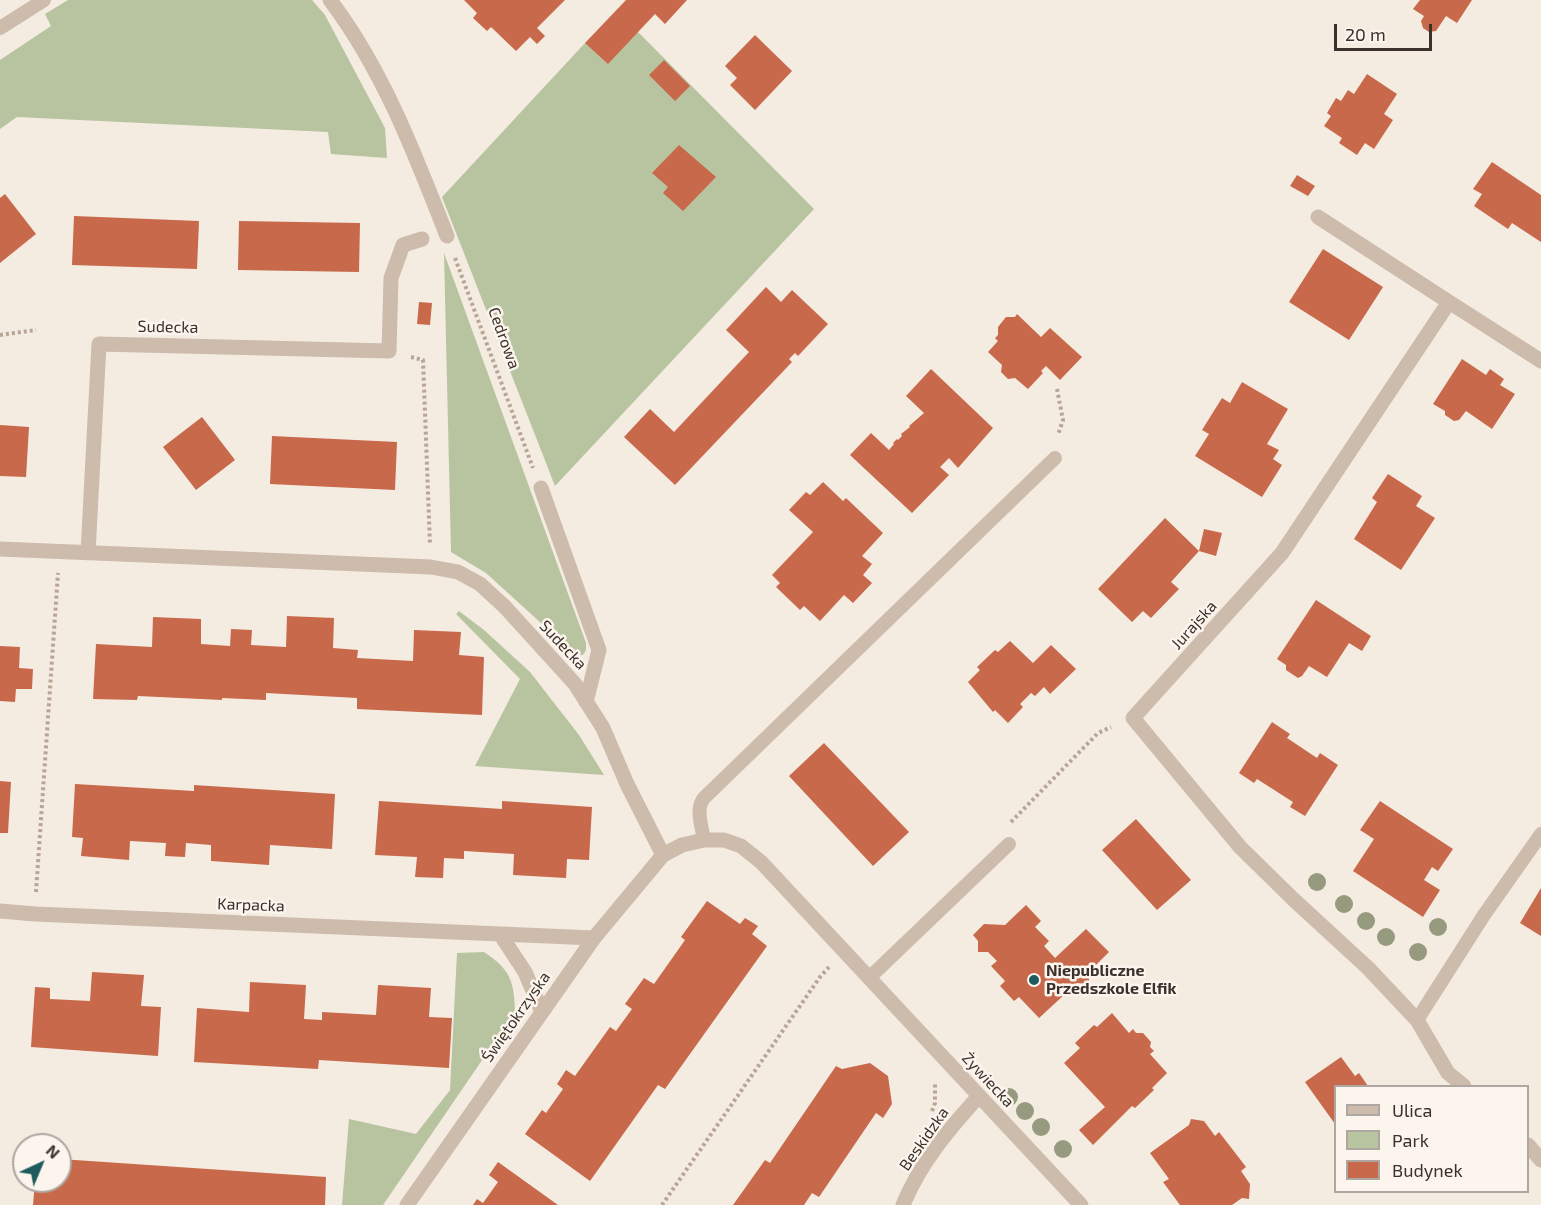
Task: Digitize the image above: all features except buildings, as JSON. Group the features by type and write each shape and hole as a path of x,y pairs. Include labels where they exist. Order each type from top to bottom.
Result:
{"street":[{"path":"330,0 348,24 403,128 447,236"},
{"path":"1318,217 1541,361"},
{"path":"389,351 391,278 403,245 422,239"},
{"name":"Jurajska","path":"1133,718 1282,553 1449,302"},
{"name":"Sudecka","path":"88,553 99,344 389,351"},
{"path":"541,488 598,650 586,702"},
{"name":"Sudecka","path":"0,549 431,567 458,572 480,584 505,607 575,684 603,728 627,784 663,855"},
{"path":"1133,718 1240,847 1368,968 1417,1020 1448,1073 1463,1085"},
{"path":"663,855 682,845 704,840 724,840 741,846 761,861 869,978"},
{"name":"Świętokrzyska","path":"407,1205 594,938 663,855"},
{"name":"Karpacka","path":"0,911 594,938"},
{"path":"500,934 525,972 542,1011"},
{"name":"Żywiecka","path":"869,978 1081,1205"},
{"name":"Beskidzka","path":"903,1205 926,1161 979,1096"},
{"path":"1529,1147 1541,1160"}],"lane":[{"path":"0,28 44,0"},
{"path":"704,840 700,802 1055,458"},
{"path":"1417,1020 1484,915 1541,834"},
{"path":"869,978 1009,844"}],"path":[{"name":"Cedrowa","path":"447,236 541,488"},
{"path":"0,335 36,330"},
{"path":"389,351 423,360 431,567"},
{"path":"35,914 59,552"},
{"path":"1009,844 1010,823 1090,741 1098,733 1133,718"},
{"path":"822,958 838,974"},
{"path":"662,1205 813,986 830,966"},
{"path":"930,1115 936,1093 932,1073"}],"green space":[{"path":"68,0 312,0 325,15 385,128 387,158 331,154 328,132 17,117 0,129 0,60 51,26 45,14"},
{"path":"638,32 814,209 555,486 442,197 585,43"},
{"path":"444,253 586,643 583,655 575,654 486,573 451,552"},
{"path":"459,611 484,630 530,672 579,735 604,775 475,766 520,679 456,614"},
{"path":"484,952 500,965 509,977 514,992 515,1012 383,1205 342,1205 349,1119 416,1134 450,1090 457,953"}],"place":[{"name":"Niepubliczne Przedszkole Elfik","path":"1034,980"}]}
